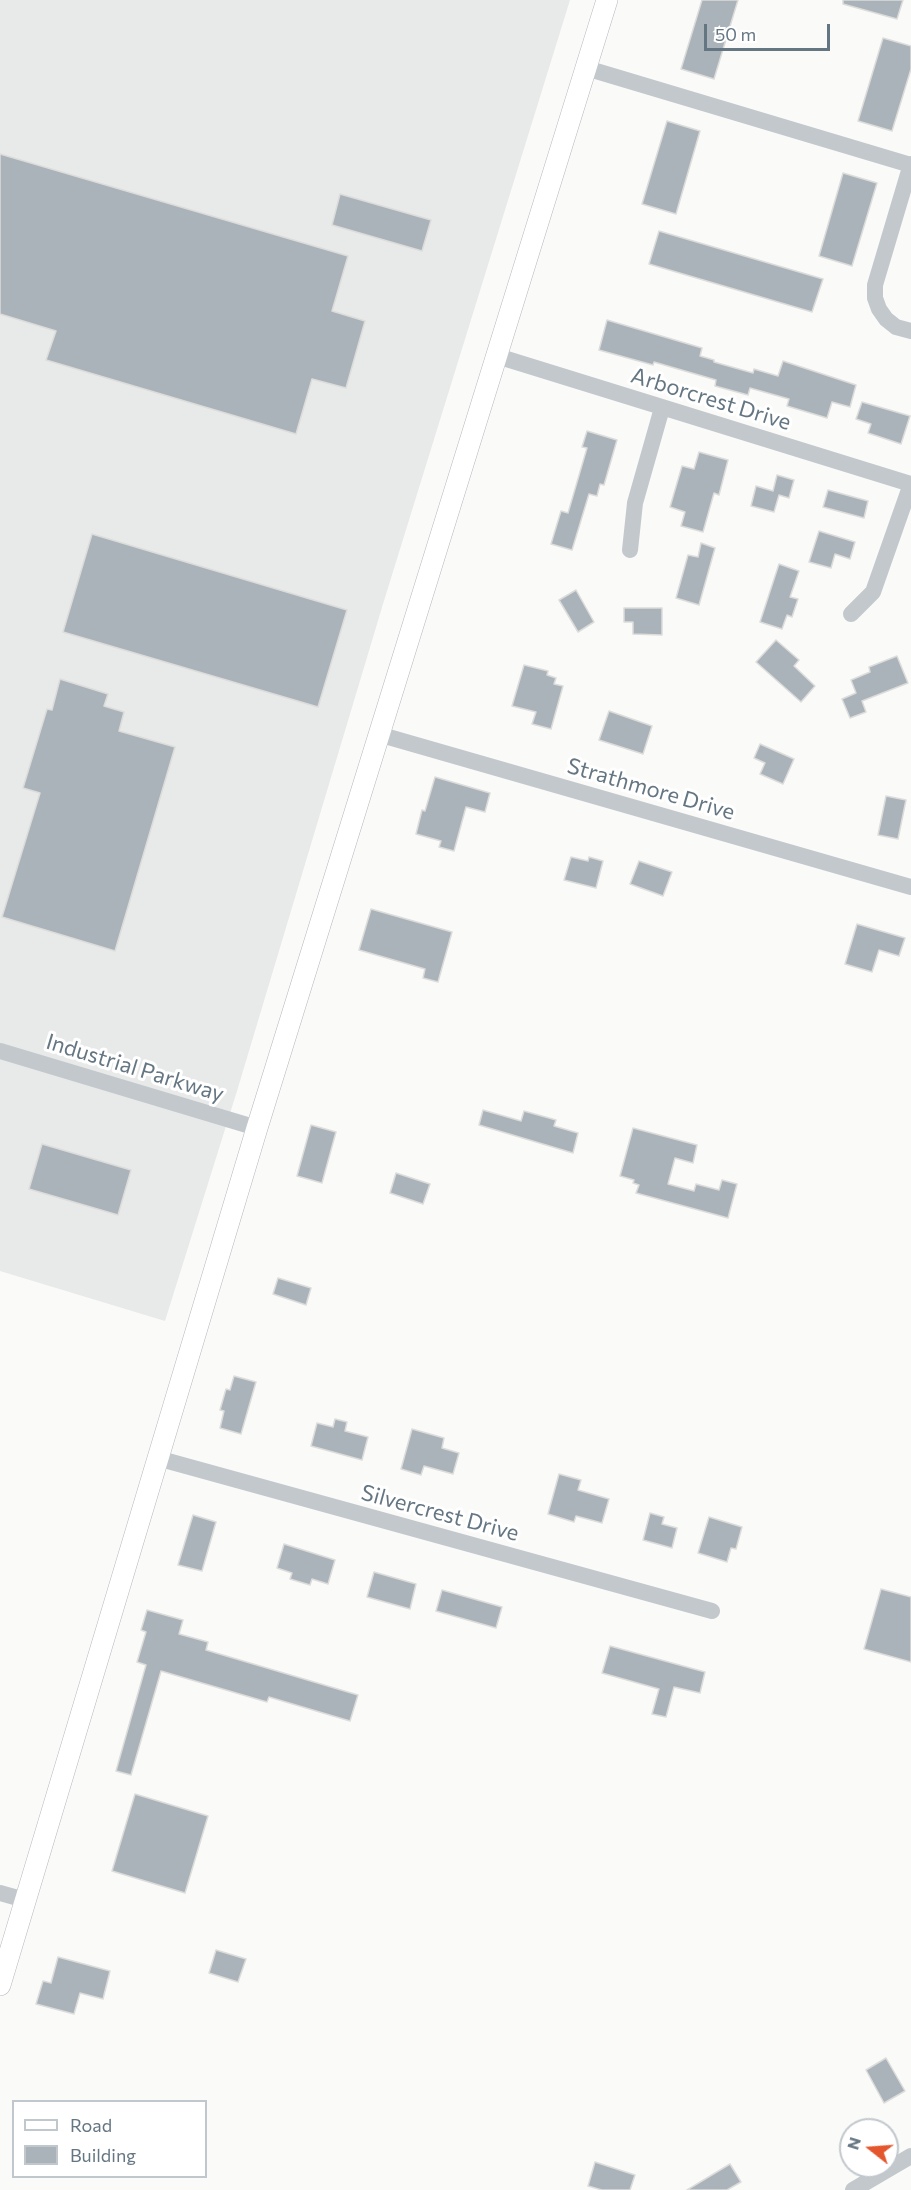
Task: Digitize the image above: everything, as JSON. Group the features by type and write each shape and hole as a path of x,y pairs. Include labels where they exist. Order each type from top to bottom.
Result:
{"main road":[{"path":"0,1985 257,1128 607,0"}],"street":[{"path":"586,68 911,164 875,285 875,298 886,319 896,327 911,331"},
{"name":"Arborcrest Drive","path":"497,356 911,484"},
{"path":"630,550 635,503 662,408"},
{"path":"851,614 873,592 911,484"},
{"name":"Strathmore Drive","path":"378,734 911,887"},
{"name":"Industrial Parkway","path":"0,1051 257,1128"},
{"name":"Silvercrest Drive","path":"157,1458 712,1611"},
{"path":"0,1893 25,1900"},
{"path":"853,2190 911,2156"}],"shaded area":[{"path":"0,0 570,0 165,1321 0,1271"}],"building":[{"path":"702,0 738,0 714,79 681,69"},
{"path":"843,0 903,0 897,19 843,4"},
{"path":"883,38 911,46 911,69 892,131 858,121"},
{"path":"667,121 700,131 676,214 642,204"},
{"path":"0,154 348,256 332,311 365,321 346,388 312,379 296,434 46,360 56,331 0,314"},
{"path":"843,173 877,183 852,266 819,256"},
{"path":"340,194 431,220 422,251 332,225"},
{"path":"659,231 823,279 812,312 649,264"},
{"path":"607,320 702,348 700,356 753,373 754,369 778,376 783,361 856,385 850,407 832,402 827,418 787,406 789,399 750,388 748,395 715,386 716,380 654,362 653,365 599,350"},
{"path":"862,402 910,416 901,444 868,433 871,424 856,419"},
{"path":"587,431 617,440 604,485 600,484 597,496 589,494 572,550 551,544 561,511 568,513 587,448 582,447"},
{"path":"699,452 728,460 719,495 714,493 703,532 681,526 685,512 670,507 682,466 694,469"},
{"path":"777,475 794,480 789,498 779,495 774,512 751,506 756,486 773,491"},
{"path":"828,490 868,501 864,518 823,507"},
{"path":"819,531 855,542 850,559 835,554 831,568 809,562"},
{"path":"92,534 347,610 318,707 63,632"},
{"path":"701,543 715,548 699,605 676,598 688,555 698,557"},
{"path":"779,564 799,571 790,597 798,599 792,617 787,615 782,629 760,622"},
{"path":"576,590 594,622 578,632 559,600"},
{"path":"624,608 662,608 662,635 633,634 633,622 624,622"},
{"path":"776,640 799,660 794,666 815,686 801,702 756,662"},
{"path":"897,656 908,683 862,701 866,712 850,718 842,699 856,693 851,680 870,672 869,667"},
{"path":"524,665 548,671 547,675 556,678 554,684 563,686 551,729 532,724 536,712 512,706"},
{"path":"60,679 108,694 104,706 124,712 119,731 175,747 115,951 2,917 40,793 23,788 47,709 52,710"},
{"path":"609,711 652,726 643,754 599,740"},
{"path":"760,744 794,759 783,784 760,774 765,763 754,758"},
{"path":"435,777 490,793 485,812 466,807 454,851 439,847 441,841 416,834 422,810 425,811"},
{"path":"886,796 906,800 898,839 878,835"},
{"path":"571,857 588,861 589,857 603,861 596,888 564,880"},
{"path":"639,861 672,872 663,896 630,884"},
{"path":"371,909 452,932 438,982 423,978 425,969 359,950"},
{"path":"857,924 905,938 899,956 879,950 872,972 845,964"},
{"path":"483,1110 521,1121 524,1111 556,1120 554,1126 578,1133 573,1153 479,1125"},
{"path":"311,1125 336,1132 322,1183 297,1176"},
{"path":"633,1128 697,1145 693,1163 675,1158 668,1184 694,1191 696,1184 719,1190 722,1180 737,1184 728,1218 636,1193 639,1185 633,1183 634,1180 620,1176"},
{"path":"42,1144 131,1170 118,1215 29,1189"},
{"path":"396,1173 430,1184 423,1204 390,1193"},
{"path":"278,1278 311,1288 306,1305 273,1294"},
{"path":"234,1376 256,1382 241,1434 220,1428 224,1411 220,1410 226,1389 230,1390"},
{"path":"335,1419 347,1422 345,1431 368,1437 362,1460 311,1446 317,1423 333,1427"},
{"path":"412,1429 444,1438 442,1448 459,1453 453,1474 424,1466 421,1475 401,1469"},
{"path":"559,1474 581,1480 578,1490 609,1499 602,1523 576,1516 574,1522 548,1514"},
{"path":"650,1513 664,1517 662,1524 677,1528 672,1548 643,1540"},
{"path":"193,1515 216,1522 202,1571 178,1565"},
{"path":"709,1517 742,1527 736,1549 731,1548 727,1562 698,1553"},
{"path":"284,1544 335,1560 328,1584 312,1579 310,1585 290,1579 292,1573 277,1568"},
{"path":"374,1572 416,1584 410,1609 367,1597"},
{"path":"881,1589 911,1597 911,1662 864,1649"},
{"path":"442,1590 502,1607 496,1628 436,1611"},
{"path":"147,1610 183,1620 179,1634 208,1642 206,1650 358,1695 350,1721 269,1697 267,1702 161,1671 131,1775 116,1771 146,1665 137,1662 146,1632 141,1630"},
{"path":"610,1646 705,1672 700,1693 674,1687 666,1717 652,1714 659,1689 602,1673"},
{"path":"135,1794 208,1816 185,1893 112,1871"},
{"path":"216,1950 246,1959 238,1982 209,1973"},
{"path":"58,1957 110,1971 103,1999 80,1993 74,2014 36,2004 43,1981 51,1983"},
{"path":"886,2058 905,2091 884,2103 866,2070"},
{"path":"595,2162 635,2175 630,2190 602,2190 588,2186"},
{"path":"730,2164 741,2182 727,2190 687,2190"}]}
